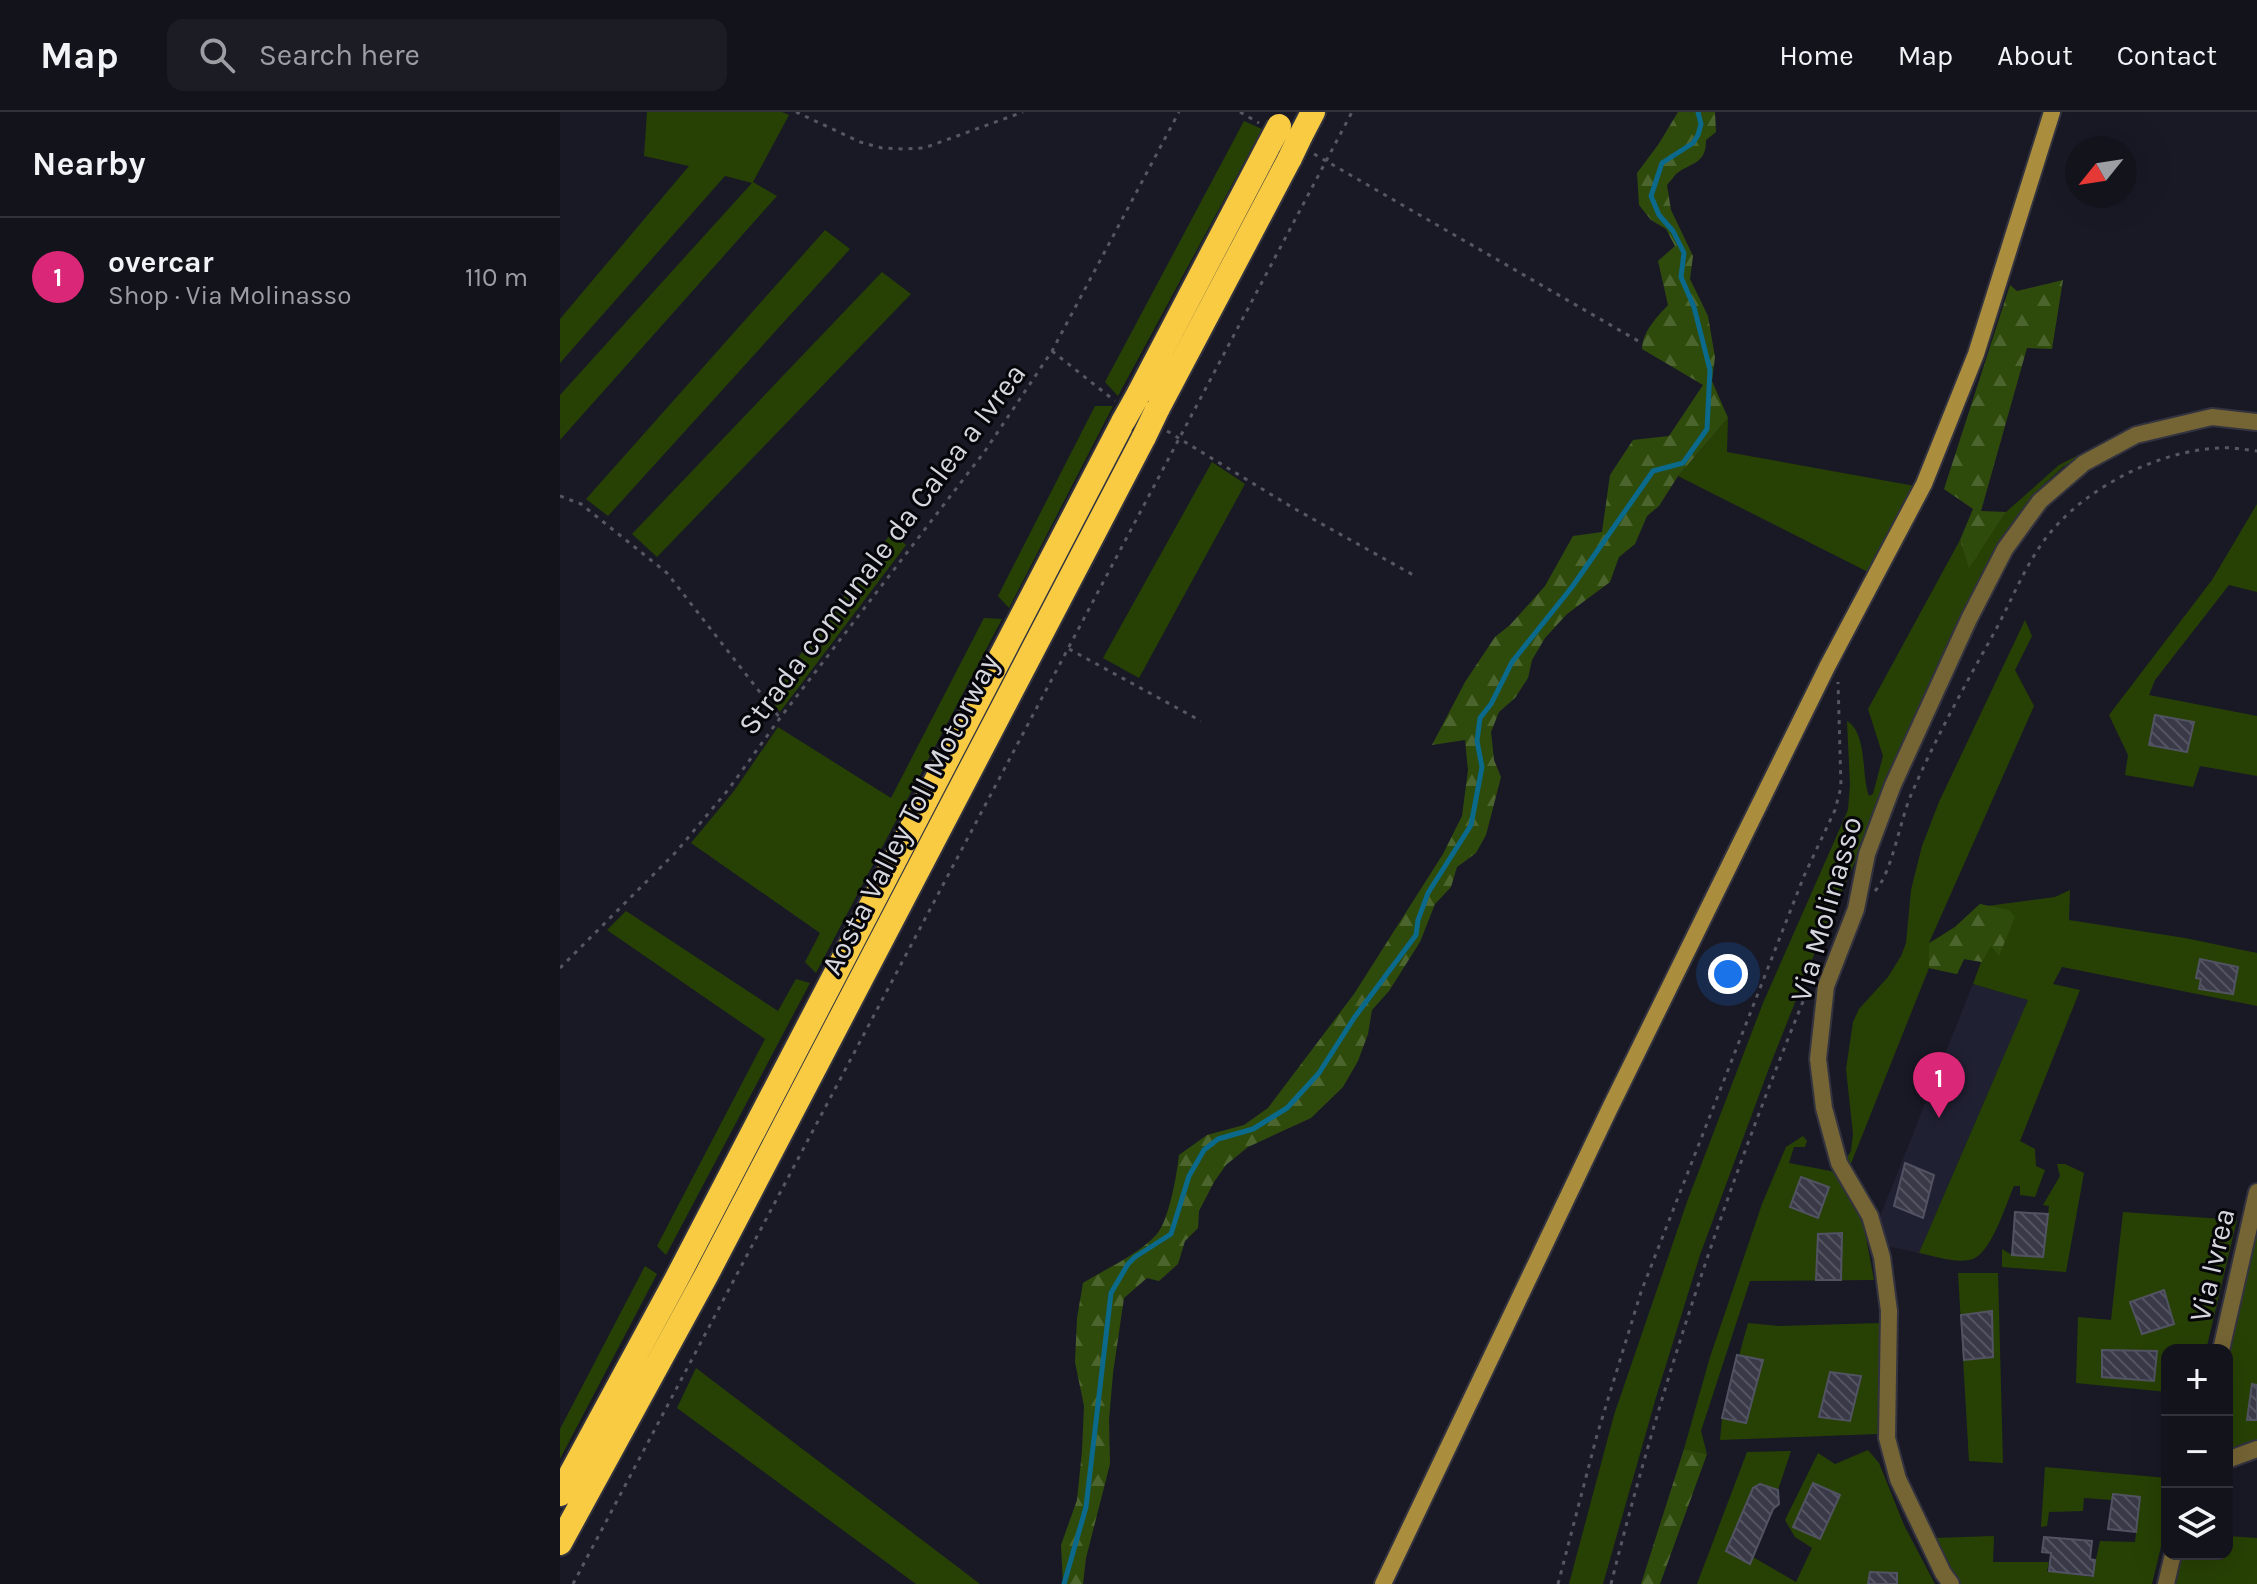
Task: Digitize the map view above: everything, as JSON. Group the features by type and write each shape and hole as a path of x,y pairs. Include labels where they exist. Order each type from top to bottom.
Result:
{"highway":[{"name":"Aosta Valley Toll Motorway","path":"562,1540 691,1278 827,989 1027,631 1144,437 1148,403 1285,136 1313,112"},
{"name":"Aosta Valley Toll Motorway","path":"560,1494 691,1278 849,1001 1027,631 1124,420 1148,403"}],"main road":[{"path":"1383,1584 1609,1110 1827,667 1924,484 1976,354 2052,112"}],"street":[{"name":"Via Molinasso","path":"1951,1584 1898,1479 1887,1438 1889,1311 1882,1257 1870,1216 1839,1163 1824,1108 1818,1059 1826,986 1856,909 1867,854 1912,743 2005,549 2040,501 2084,463 2136,435 2212,417 2257,422"},
{"name":"Via Ivrea","path":"2222,1344 2257,1192"},
{"path":"2233,1458 2257,1449"},
{"path":"2166,1584 2172,1560"}],"path":[{"path":"796,112 860,142 882,148 904,149 924,148 1023,112"},
{"name":"Strada comunale da Calea a Ivrea","path":"560,968 676,852 728,790 985,451 1052,351 1179,112"},
{"path":"573,1584 1352,112"},
{"path":"1326,161 1640,342"},
{"path":"1052,351 1109,398"},
{"path":"1180,438 1295,509 1415,576"},
{"path":"1856,909 1880,885 1910,796 1958,698 2044,540 2070,511 2123,476 2151,462 2219,448 2257,451"},
{"path":"560,496 581,504 667,573 780,718"},
{"path":"1069,649 1201,721"},
{"path":"1558,1584 1597,1435 1641,1292 1804,876 1835,810 1841,787 1838,675 1827,667"},
{"path":"1611,1584 1627,1519 1714,1234 1809,987"}],"shaded area":[{"path":"1973,984 2028,1000 1919,1253 1887,1246 1879,1219"}],"green space":[{"path":"647,112 782,112 789,115 753,182 777,196 560,440 560,395 752,183 725,176 560,363 560,319 689,166 644,156"},
{"path":"1678,112 1715,112 1716,132 1706,140 1700,159 1676,174 1667,185 1671,210 1693,256 1690,279 1708,316 1715,357 1712,381 1728,418 1678,476 1659,506 1647,516 1635,544 1619,557 1610,582 1567,614 1545,638 1532,660 1528,678 1515,698 1499,712 1491,732 1494,760 1501,777 1486,835 1476,853 1457,867 1451,887 1435,904 1420,942 1389,991 1372,1010 1368,1034 1358,1061 1343,1087 1311,1118 1248,1147 1226,1165 1199,1211 1198,1228 1185,1241 1178,1264 1159,1281 1147,1278 1124,1298 1109,1420 1110,1464 1086,1558 1083,1584 1063,1584 1061,1545 1077,1500 1082,1451 1084,1406 1075,1362 1077,1318 1083,1283 1132,1255 1157,1234 1169,1208 1179,1155 1207,1135 1244,1125 1268,1108 1354,994 1443,854 1462,816 1468,770 1465,740 1432,745 1465,682 1495,637 1545,586 1573,536 1602,532 1610,475 1633,440 1669,436 1703,385 1642,349 1648,331 1668,305 1658,261 1675,246 1666,229 1651,220 1639,205 1637,173"},
{"path":"1244,121 1262,129 1118,396 1105,382"},
{"path":"825,230 850,249 608,516 586,499"},
{"path":"882,272 911,294 657,557 632,534"},
{"path":"2063,280 2052,349 2027,348 1981,511 2006,512 1969,568 1960,540 1973,509 1944,489 2010,285 2017,291"},
{"path":"1095,406 1113,406 1009,608 998,596"},
{"path":"1728,418 1727,452 1915,486 1870,573 1678,476"},
{"path":"2096,446 2063,467 2042,486 1997,546 1883,786 1858,855 1769,1068 1700,1255 1603,1584 1569,1584 1614,1415 1687,1202 1763,1003 1848,810 1847,721 1854,727 1861,745 1869,796 1873,794 1883,756 1868,709 1960,540 1969,567 2006,512 2059,465"},
{"path":"1212,462 1245,484 1139,678 1103,658"},
{"path":"2257,504 2257,592 2229,585 2155,680 2149,695 2257,716 2257,776 2200,766 2193,787 2125,775 2128,755 2109,715 2212,580"},
{"path":"892,532 906,545 780,712 769,696"},
{"path":"984,618 1002,619 816,973 805,962 820,933 691,843 734,791 778,727 891,798"},
{"path":"2025,620 2032,636 2015,670 2034,706 1929,943 1955,927 1980,904 1987,906 2055,897 2070,890 2069,920 2257,953 2257,1006 2062,967 2053,984 2080,990 2020,1141 2035,1149 2036,1166 2045,1170 2035,1197 2020,1195 2020,1186 2014,1186 1984,1250 1969,1260 1951,1260 1919,1253 2028,1000 1973,984 1981,962 1964,959 1957,974 1929,968 1850,1166 1845,1161 1851,1151 1853,1134 1846,1069 1853,1022 1859,1009 1888,977 1906,943 1911,890 1922,846 1939,802"},
{"path":"1980,904 2009,910 2015,917 1999,956 1991,946 1982,962 1964,959 1957,974 1929,968 1929,944 1955,927"},
{"path":"626,911 778,1011 796,979 810,983 666,1255 657,1246 765,1039 607,930"},
{"path":"1803,1136 1807,1141 1805,1147 1794,1147 1789,1163 1841,1173 1864,1227 1874,1280 1750,1281 1701,1431 1707,1454 1684,1449 1710,1357 1762,1204 1786,1147"},
{"path":"2057,1164 2065,1164 2084,1173 2066,1272 2002,1267 2002,1249 2012,1255 2043,1257 2049,1206 2043,1205 2060,1176"},
{"path":"2123,1212 2237,1220 2207,1344 2161,1344 2161,1391 2076,1383 2078,1317 2111,1320"},
{"path":"2257,1218 2257,1443 2233,1453 2233,1344 2228,1344"},
{"path":"645,1266 657,1274 560,1459 560,1429"},
{"path":"1958,1273 1998,1273 2003,1463 1969,1461"},
{"path":"1748,1323 1779,1326 1881,1323 1878,1434 1720,1440 1722,1418"},
{"path":"696,1368 980,1584 916,1584 677,1408"},
{"path":"1684,1449 1707,1454 1660,1584 1641,1584"},
{"path":"1868,1450 1879,1463 1904,1525 1935,1584 1697,1584 1747,1452 1791,1451 1778,1490 1760,1484 1753,1488 1726,1551 1750,1564 1753,1557 1796,1582 1812,1548 1795,1537 1785,1520 1818,1453 1835,1464"},
{"path":"2045,1467 2161,1477 2161,1547 2152,1584 1960,1584 1934,1538 1994,1536 1993,1562 2049,1562 2047,1571 2092,1577 2100,1541 2135,1542 2140,1497 2113,1494 2112,1500 2084,1498 2083,1511 2049,1512 2047,1526 2041,1527"},
{"path":"2233,1536 2257,1538 2257,1584 2171,1584 2177,1560 2233,1560"}],"building":[{"path":"2155,715 2194,722 2187,752 2149,745"},
{"path":"2200,959 2238,967 2233,994 2199,989 2201,979 2196,978"},
{"path":"1905,1163 1934,1175 1923,1218 1894,1206"},
{"path":"1801,1177 1829,1187 1818,1218 1790,1207"},
{"path":"2015,1212 2048,1214 2043,1257 2012,1255"},
{"path":"1842,1233 1841,1280 1816,1280 1818,1234"},
{"path":"2164,1290 2174,1324 2142,1334 2130,1302"},
{"path":"1992,1311 1993,1357 1964,1360 1961,1315"},
{"path":"2102,1350 2157,1351 2154,1381 2102,1377"},
{"path":"1737,1355 1763,1360 1746,1423 1722,1418"},
{"path":"1830,1372 1861,1376 1850,1421 1819,1417"},
{"path":"2252,1384 2257,1385 2257,1420 2247,1420"},
{"path":"1813,1483 1840,1495 1820,1539 1793,1527"},
{"path":"1760,1484 1778,1490 1779,1504 1773,1509 1750,1564 1726,1551 1753,1488"},
{"path":"2113,1494 2140,1497 2136,1532 2108,1529"},
{"path":"2044,1537 2092,1541 2090,1559 2095,1560 2093,1576 2049,1571 2051,1553 2042,1552"},
{"path":"1870,1572 1897,1573 1897,1584 1868,1584"}],"waterway":[{"path":"1064,1584 1086,1507 1111,1293 1135,1257 1171,1234 1189,1176 1204,1150 1218,1139 1253,1129 1287,1108 1319,1073 1354,1018 1416,935 1428,893 1471,825 1482,767 1477,741 1480,718 1491,704 1512,662 1572,587 1653,471 1683,463 1707,429 1710,370 1694,307 1681,277 1684,253 1673,231 1659,215 1651,196 1662,163 1693,143 1698,135 1701,124 1698,112"}],"place":[{"name":"overcar","path":"1939,1118"}]}
